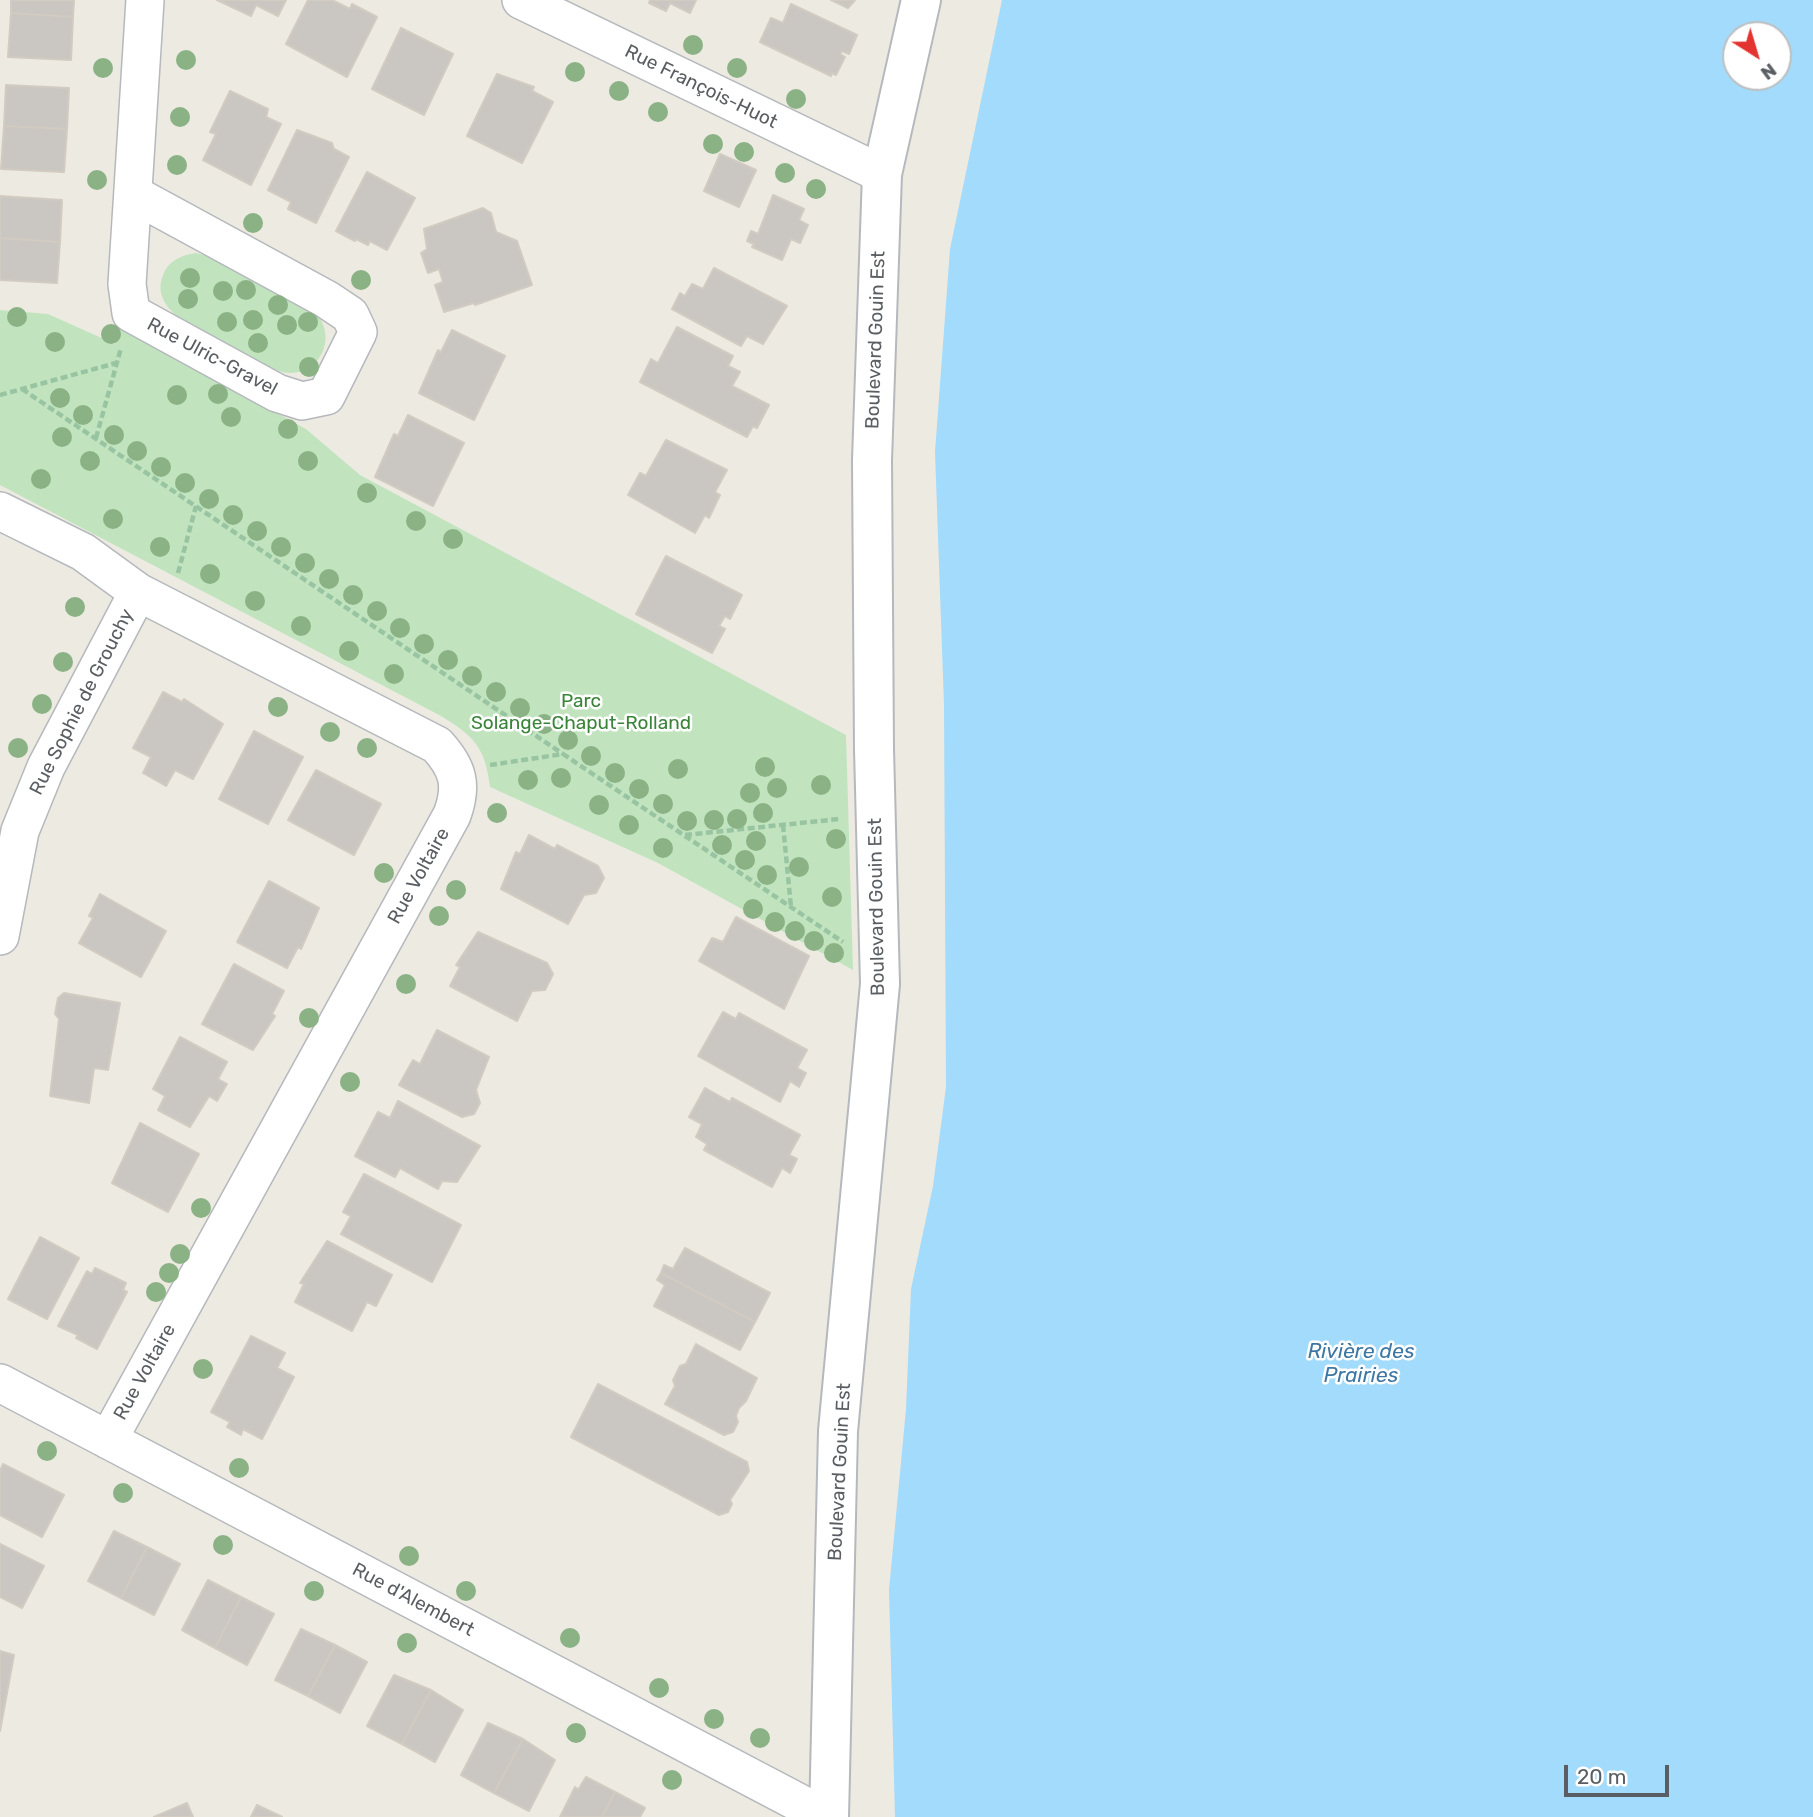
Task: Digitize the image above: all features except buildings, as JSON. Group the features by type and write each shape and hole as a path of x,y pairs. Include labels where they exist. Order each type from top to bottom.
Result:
{"street":[{"name":"Rue Ulric-Gravel","path":"133,194 326,299 350,315 358,332 326,396 302,401 277,393 131,313 126,299 145,0"},
{"name":"Rue François-Huot","path":"521,0 881,174"},
{"name":"Boulevard Gouin Est","path":"828,1817 838,1431 872,1087 879,965 872,460 881,174 921,0"},
{"path":"0,511 83,552 154,600 437,746 450,760 459,777"},
{"name":"Rue Sophie de Grouchy","path":"0,936 20,831 46,767 154,600"},
{"name":"Rue Voltaire","path":"108,1440 452,815 459,796 459,777"},
{"name":"Rue d'Alembert","path":"0,1383 828,1817"}],"path":[{"path":"96,438 131,313"},
{"path":"0,394 117,363"},
{"path":"22,389 879,965"},
{"path":"154,600 196,506"},
{"path":"459,777 487,765 563,754"},
{"path":"684,835 875,815"},
{"path":"783,825 791,907"}],"green space":[{"path":"196,253 211,257 268,285 318,316 323,325 325,344 317,361 301,372 279,371 204,334 175,314 165,303 161,290 163,275 168,266 176,260"},
{"name":"Parc Solange-Chaput-Rolland","path":"0,310 48,314 115,344 120,327 306,429 360,475 846,735 853,970 658,863 490,787 485,762 476,744 462,730 441,716 0,485"}],"water":[{"name":"Rivière des Prairies","path":"1002,0 1813,0 1813,1817 895,1817 889,1590 906,1409 911,1289 933,1186 946,1087 944,705 935,452 950,249"}]}
